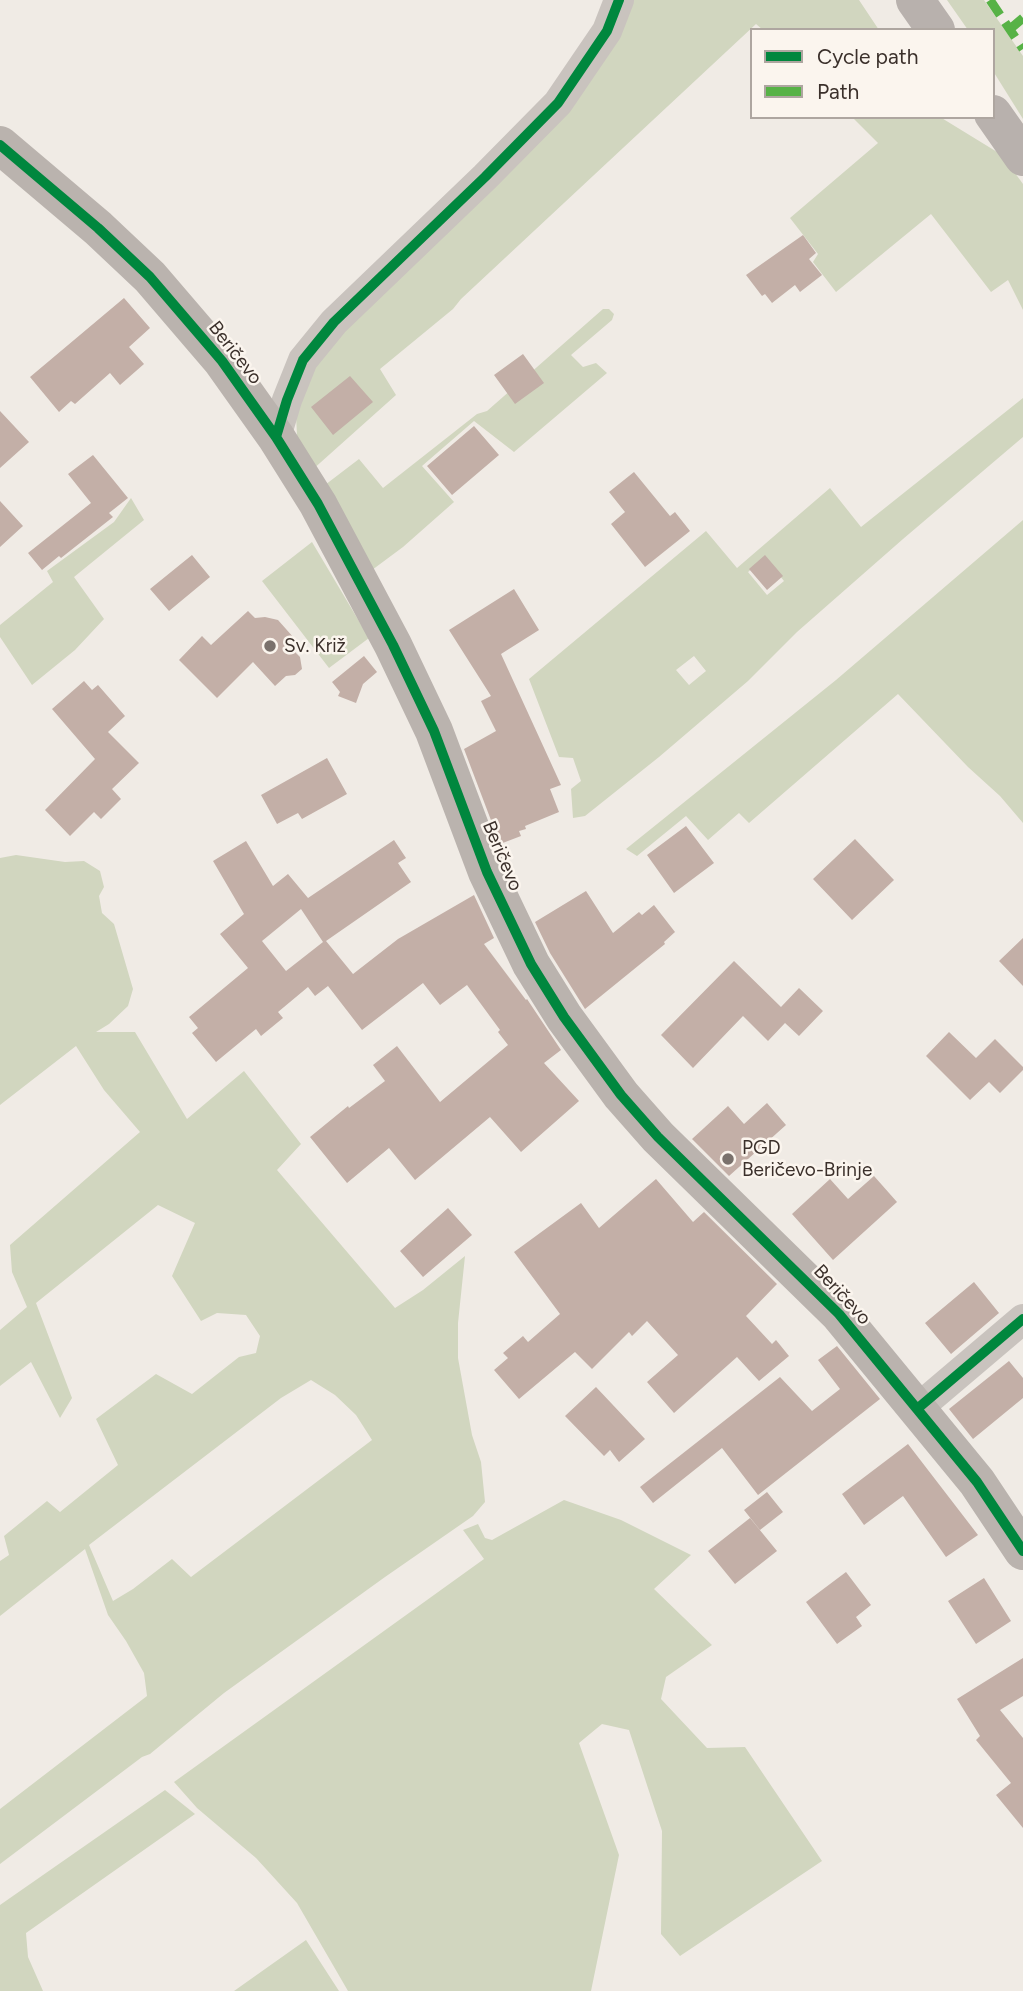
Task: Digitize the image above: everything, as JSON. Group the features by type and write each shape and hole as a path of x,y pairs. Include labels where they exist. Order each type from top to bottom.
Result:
{"main road":[{"path":"915,0 935,28"},
{"path":"995,117 1023,157"}],"street":[{"path":"276,437 303,360 334,322 558,103 607,31 619,0"},
{"name":"Beričevo","path":"0,145 98,228 150,277 222,361 276,437 318,504 393,645 434,731 487,872 531,964 564,1017 621,1095 658,1137 839,1314 977,1482 1023,1551"},
{"path":"917,1409 1023,1318"}],"green space":[{"path":"628,0 859,0 878,28 761,28 756,24 750,28 453,309 380,369 396,395 311,471 297,436 296,414 317,355 425,247"},
{"path":"947,0 984,0 1023,56 1023,119 995,74 995,28 967,28"},
{"path":"854,119 943,119 1002,155 1023,184 1023,310 1008,280 991,292 931,214 836,292 813,262 818,254 790,218 878,143"},
{"path":"603,309 609,309 614,314 612,320 571,355 583,367 596,363 607,373 514,452 474,421 422,466 454,502 372,570 321,488 359,459 383,488 477,414 487,411"},
{"path":"1023,398 1023,437 797,632 748,681 659,757 585,816 573,818 571,789 581,781 573,758 559,757 529,679 706,531 737,568 830,488 861,527","holes":["765,558 784,581 767,595 748,572","694,656 706,671 689,685 676,670"]},
{"path":"131,498 144,520 74,577 104,619 75,650 32,685 0,637 0,625 53,582 47,571 114,522"},
{"path":"1023,520 1023,823 1000,796 968,767 898,694 749,823 739,813 708,840 686,816 637,856 626,849 836,680"},
{"path":"312,542 369,638 329,668 262,581"},
{"path":"16,855 65,862 84,861 100,871 104,887 99,896 102,913 114,924 133,989 128,1006 96,1032 135,1032 187,1119 244,1071 301,1144 277,1170 395,1308 423,1290 465,1256 458,1323 458,1358 472,1435 481,1462 485,1502 473,1516 224,1693 150,1754 142,1757 0,1864 0,1809 147,1696 144,1673 108,1615 85,1549 0,1616 0,1561 9,1555 4,1536 47,1501 60,1512 118,1465 96,1419 156,1374 192,1394 239,1357 256,1353 260,1336 246,1315 217,1313 201,1321 172,1276 195,1223 158,1205 36,1303 72,1398 60,1418 31,1362 0,1386 0,1330 27,1307 12,1272 10,1245 140,1132 104,1090 76,1046 0,1105 0,858","holes":["311,1380 335,1395 356,1415 372,1440 191,1577 172,1559 113,1601 89,1545 281,1398"]},
{"path":"564,1500 621,1520 691,1555 654,1589 712,1645 666,1677 661,1699 707,1748 745,1747 822,1861 680,1956 661,1934 662,1831 629,1730 602,1724 579,1743 619,1855 591,1991 348,1991 297,1903 256,1858 197,1808 174,1782 484,1559 463,1530 478,1524 485,1538 492,1540"},
{"path":"165,1790 195,1814 26,1933 28,1957 43,1991 0,1991 0,1905"},
{"path":"306,1940 339,1991 234,1991"}],"building":[{"path":"803,235 816,253 809,259 822,275 800,292 795,285 772,303 765,294 762,296 746,275"},
{"path":"124,298 150,328 129,347 144,364 120,385 110,373 75,404 71,401 59,412 30,377"},
{"path":"523,354 544,383 515,404 494,375"},
{"path":"350,376 373,402 333,435 311,407"},
{"path":"0,411 29,442 0,468"},
{"path":"474,426 499,455 452,495 427,466"},
{"path":"93,455 128,498 109,513 113,517 42,570 28,553 91,503 68,474"},
{"path":"634,472 670,516 675,512 690,531 645,567 611,524 625,512 609,492"},
{"path":"0,501 23,526 0,547"},
{"path":"192,555 210,577 169,611 150,589"},
{"path":"765,555 783,576 767,590 749,569"},
{"path":"514,589 539,630 501,654 561,785 550,789 559,812 525,826 526,829 519,831 521,836 500,844 464,749 496,731 481,701 491,696 449,630"},
{"path":"248,611 255,618 278,620 294,638 302,669 295,675 286,676 275,686 253,662 217,698 179,660 202,636 211,645"},
{"path":"364,656 377,672 363,684 356,703 338,696 340,692 332,682"},
{"path":"84,681 92,690 98,685 125,716 108,732 139,763 112,789 121,799 101,819 94,812 70,836 45,810 95,759 52,709"},
{"path":"327,758 347,794 302,819 298,813 277,824 261,795"},
{"path":"686,826 714,863 674,893 647,855"},
{"path":"855,839 894,880 852,920 813,879"},
{"path":"394,840 406,858 398,863 411,882 326,941 353,974 398,939 474,895 494,938 484,944 527,999 561,1050 544,1063 579,1101 521,1152 490,1117 415,1180 389,1148 347,1183 310,1137 348,1106 349,1108 385,1081 373,1065 397,1046 440,1102 508,1045 467,985 440,1005 423,983 362,1030 328,986 315,996 308,987 278,1012 283,1018 261,1036 256,1029 216,1062 192,1033 198,1028 189,1017 248,968 220,934 244,914 213,861 246,841 273,886 288,874 308,898","holes":["301,909 323,942 286,971 262,941"]},
{"path":"586,891 613,933 639,912 642,915 654,905 675,932 665,944 585,1009 550,953 535,922"},
{"path":"1023,938 1023,986 999,961"},
{"path":"734,961 781,1007 799,988 823,1011 799,1036 785,1023 768,1041 743,1016 693,1068 661,1035"},
{"path":"949,1032 976,1058 995,1039 1023,1070 1000,1093 989,1082 970,1100 926,1056"},
{"name":"PGD Beričevo-Brinje","path":"767,1103 786,1125 729,1176 692,1139 728,1106 744,1124"},
{"path":"874,1176 897,1202 833,1260 792,1214 830,1179 848,1199"},
{"path":"656,1179 693,1222 704,1212 777,1284 746,1316 772,1344 776,1340 789,1356 759,1381 737,1357 674,1413 647,1382 678,1355 647,1321 632,1336 629,1332 592,1369 575,1352 519,1399 494,1370 508,1358 503,1353 523,1336 528,1342 560,1314 514,1252 581,1203 599,1228"},
{"path":"448,1208 472,1235 423,1277 400,1251"},
{"path":"974,1282 999,1313 951,1354 925,1323"},
{"path":"837,1346 880,1399 758,1495 722,1448 653,1503 640,1487 780,1377 812,1411 840,1389 818,1360"},
{"path":"1009,1361 1023,1378 1023,1398 973,1439 949,1409"},
{"path":"596,1387 645,1439 619,1462 610,1450 604,1456 565,1416"},
{"path":"908,1444 978,1535 946,1557 903,1496 864,1525 842,1494"},
{"path":"767,1492 783,1512 760,1530 744,1510"},
{"path":"750,1518 777,1551 735,1584 708,1551"},
{"path":"846,1572 871,1605 856,1617 862,1626 837,1644 806,1602"},
{"path":"984,1578 1011,1621 976,1644 948,1601"},
{"path":"1023,1658 1023,1696 1000,1710 1023,1738 1023,1828 996,1795 1011,1783 976,1740 980,1736 957,1699"}],"marked path":[{"path":"990,0 1023,49"},
{"path":"1010,29 1023,18"}],"cycle path":[{"path":"276,437 303,360 334,322 558,103 607,31 619,0"},
{"path":"0,145 98,228 150,277 222,361 276,437 318,504 393,645 434,731 487,872 531,964 564,1017 621,1095 658,1137 839,1314 977,1482 1023,1551"},
{"path":"917,1409 1023,1319"}],"place":[{"name":"Sv. Križ","path":"270,646"},
{"name":"PGD Beričevo-Brinje","path":"728,1159"}]}
